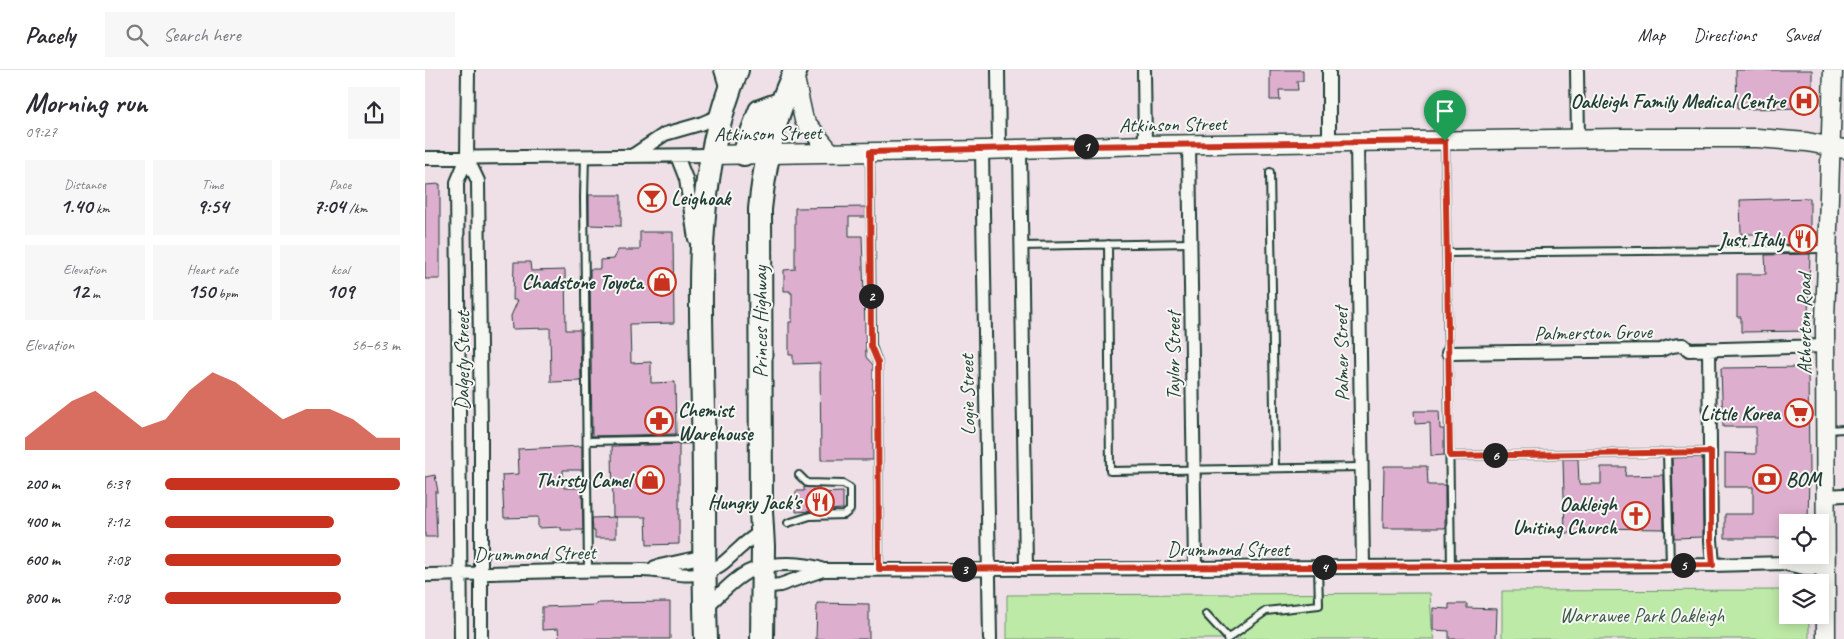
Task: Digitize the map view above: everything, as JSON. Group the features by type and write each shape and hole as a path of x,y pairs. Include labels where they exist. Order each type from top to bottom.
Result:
{"highway":[{"path":"706,639 702,281 704,214 711,155 721,115 737,70"},
{"name":"Princes Highway","path":"762,639 760,223 763,188 774,129 795,72"},
{"path":"745,154 760,111 783,103"}],"street":[{"name":"Dalgety Street","path":"461,639 457,182 467,158 468,70"},
{"path":"721,70 728,93"},
{"name":"Logie Street","path":"990,639 990,150 998,70"},
{"path":"1144,70 1145,145"},
{"path":"1329,70 1329,143"},
{"path":"1577,70 1579,139"},
{"name":"Atherton Road","path":"1826,514 1826,249 1837,148 1833,70"},
{"path":"795,72 804,120 831,153"},
{"path":"632,156 665,134 698,125 721,115"},
{"name":"Atkinson Street","path":"425,158 677,156 1189,144 1579,139 1757,138 1807,142 1837,148"},
{"name":"Palmer Street","path":"1357,142 1363,566"},
{"name":"Taylor Street","path":"1189,144 1195,568"},
{"path":"1020,149 1026,568"},
{"path":"677,156 685,179 702,281"},
{"name":"Dalgety Street","path":"467,158 478,181 481,639"},
{"name":"Dalgety Street","path":"457,292 480,291"},
{"name":"Palmerston Grove","path":"1448,354 1661,350 1671,345 1683,345 1689,350 1825,346"},
{"path":"1709,349 1711,540 1713,565"},
{"name":"Dalgety Street","path":"458,430 481,430"},
{"path":"1826,496 1844,495"},
{"name":"Drummond Street","path":"425,575 588,570 645,570 691,574 705,564 728,561 740,548 762,531"},
{"name":"Drummond Street","path":"705,608 743,573 763,576 780,585 823,570 1779,563"},
{"name":"Drummond Street","path":"1788,564 1804,568 1826,564"},
{"name":"Atherton Road","path":"1826,564 1826,639"},
{"name":"Drummond Street","path":"763,576 805,565 823,570"}],"lane":[{"path":"1445,141 1451,566"},
{"path":"870,152 871,346 878,363 879,569"},
{"path":"585,156 588,570"},
{"path":"1270,172 1275,468"},
{"path":"1021,246 1191,243"},
{"path":"1108,244 1110,471 1362,467"},
{"path":"1447,253 1826,249"},
{"path":"1825,430 1844,429"},
{"path":"587,441 704,438"},
{"path":"1450,456 1711,452"},
{"path":"1667,453 1670,565"},
{"path":"787,523 810,516 844,515 850,510 850,488 843,484 807,483 799,475"},
{"path":"1206,614 1228,638 1266,611 1319,605 1317,567"}],"green space":[{"name":"Warrawee Park Oakleigh","path":"1779,590 1779,624 1809,624 1809,639 1502,639 1502,591"},
{"path":"1430,593 1432,629 1435,639 1007,639 1007,595"}],"building":[{"path":"1270,70 1303,70 1303,81 1297,81 1298,90 1279,90 1280,100 1270,100"},
{"path":"1736,70 1812,70 1812,108 1737,109"},
{"path":"440,184 440,279 425,279 425,185"},
{"path":"589,195 621,195 621,226 589,225"},
{"path":"1810,198 1810,234 1813,234 1812,244 1758,245 1757,234 1741,234 1740,200"},
{"path":"866,207 866,217 849,217 849,236 862,236 866,357 873,365 873,460 821,460 820,363 793,364 793,355 789,355 789,322 792,322 792,293 784,291 784,270 795,269 795,208"},
{"path":"640,232 673,232 674,323 630,324 631,363 651,362 651,383 675,382 676,434 592,436 590,269 600,269 600,260 614,259 618,250 640,250"},
{"path":"1810,254 1808,316 1810,316 1811,331 1741,332 1741,317 1737,317 1737,274 1766,274 1765,255"},
{"path":"514,262 530,262 531,271 565,270 566,330 580,330 581,381 551,382 550,328 512,329 511,316 518,300 513,300"},
{"path":"1808,367 1808,514 1779,514 1779,538 1725,538 1725,514 1753,514 1753,487 1725,487 1725,453 1756,454 1756,427 1723,427 1721,368"},
{"path":"1414,411 1439,411 1440,429 1444,429 1444,455 1431,456 1430,423 1415,424"},
{"path":"679,444 679,544 647,545 646,517 613,517 612,446"},
{"path":"582,446 582,470 563,470 564,488 582,488 583,530 561,530 561,527 538,528 538,517 504,518 502,475 519,474 518,449"},
{"path":"1702,457 1703,537 1674,538 1672,458"},
{"name":"Oakleigh Uniting Church","path":"1563,459 1578,459 1579,484 1601,484 1601,467 1626,467 1625,476 1663,475 1664,529 1592,528 1592,533 1565,533"},
{"path":"1384,466 1427,466 1428,485 1445,485 1445,528 1383,528"},
{"path":"435,475 438,492 435,492 437,537 425,537 425,477"},
{"path":"804,487 819,488 820,493 843,492 843,509 796,512 796,491 804,491"},
{"path":"616,517 616,538 595,538 592,518"},
{"path":"670,602 670,639 559,639 558,629 542,630 542,607 596,605 596,603"},
{"path":"817,603 869,604 869,639 816,639"},
{"path":"1449,604 1467,604 1467,608 1497,609 1496,639 1449,639 1449,631 1433,630 1433,608 1449,609"}],"place":[{"name":"Oakleigh Family Medical Centre","path":"1804,101"},
{"name":"Leighoak","path":"652,198"},
{"name":"Just Italy","path":"1803,239"},
{"name":"Chadstone Toyota","path":"662,282"},
{"name":"Little Korea","path":"1799,413"},
{"name":"Chemist Warehouse","path":"659,421"},
{"name":"BOM","path":"1767,479"},
{"name":"Thirsty Camel","path":"650,480"},
{"name":"Hungry Jack's","path":"820,502"},
{"name":"Oakleigh Uniting Church","path":"1636,516"}],"route":[{"path":"1445,141 1450,456 1711,452 1711,540 1713,565 879,569 878,363 871,346 870,152 1082,146 1445,141"}]}
